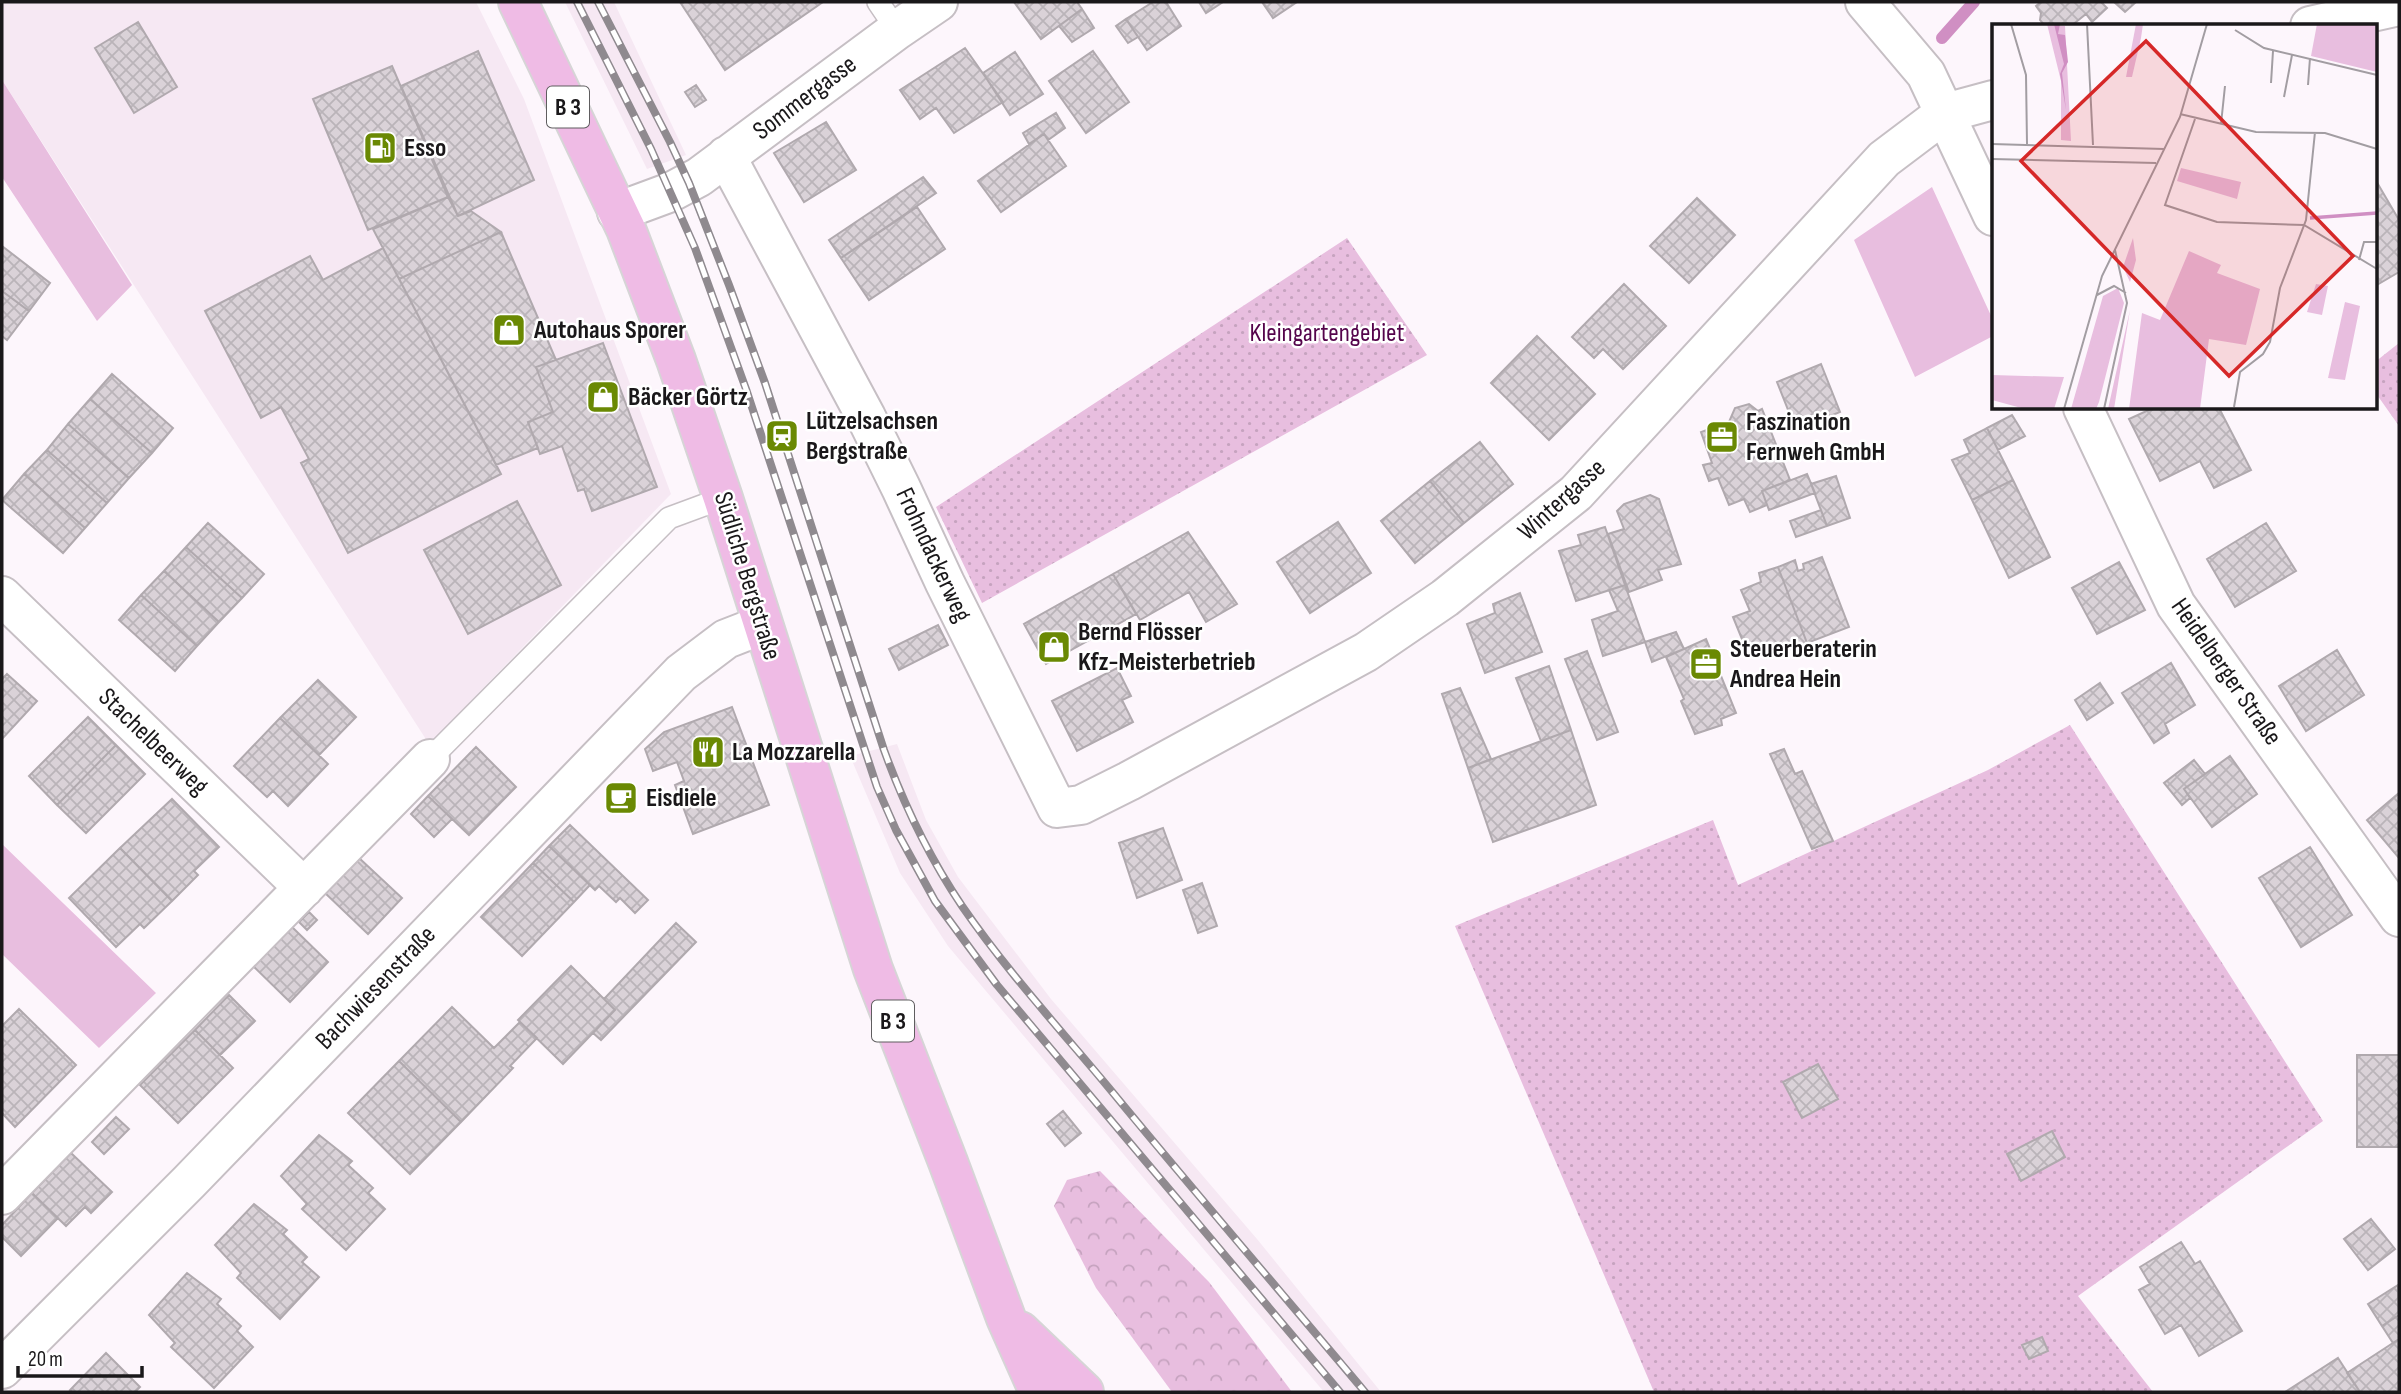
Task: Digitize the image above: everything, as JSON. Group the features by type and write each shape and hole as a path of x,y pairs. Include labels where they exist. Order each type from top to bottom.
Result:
{"main road":[{"name":"Südliche Bergstraße","path":"518,2 622,220 676,360 723,498 873,970 1006,1318"},
{"name":"B 3","path":"1006,1318 1039,1392"},
{"path":"1006,1318 1084,1392"}],"street":[{"name":"Sommergasse","path":"622,220 699,177 888,16 938,2"},
{"path":"1865,2 1926,75 1992,214"},
{"path":"2319,24 2399,6"},
{"name":"Wintergasse","path":"1056,808 1081,805 1129,781 1366,652 1445,598 1576,494 1884,159 1945,113 1992,100"},
{"name":"Frohndackerweg","path":"726,156 872,429 944,583 1056,808"},
{"name":"Heidelberger Straße","path":"2085,410 2176,605 2399,917"},
{"name":"Stachelbeerweg","path":"2,596 304,888"},
{"name":"Bachwiesenstraße","path":"2,1369 189,1182 681,673 726,639 762,625"},
{"path":"2,1195 430,759"}],"lane":[{"path":"430,759 669,518 723,498"}],"shaded area":[{"path":"2,2 476,2 524,99 671,494 429,744 2,80"},
{"path":"565,2 614,2 686,155 647,169"},
{"path":"897,744 926,820 958,877 1051,999 1257,1239 1381,1392 1324,1392 948,946 900,873 850,756"}],"green space":[{"path":"2,80 132,285 97,321 2,177"},
{"path":"1932,187 1992,318 1992,337 1915,377 1854,240"},
{"name":"Kleingartengebiet","path":"1347,238 1427,355 982,603 936,507"},
{"path":"2399,343 2399,426 2376,393 2376,361"},
{"path":"2070,725 2323,1121 2078,1296 2153,1392 1654,1392 1455,926 1713,820 1738,885 1988,770"},
{"path":"2,844 156,993 99,1048 2,954"},
{"path":"1100,1171 1209,1282 1292,1392 1172,1392 1096,1288 1054,1206 1067,1180"}],"building":[{"path":"680,2 823,2 725,70"},
{"path":"1014,2 1077,2 1082,9 1041,39"},
{"path":"1153,2 1166,2 1181,26 1147,50 1126,19"},
{"path":"1199,2 1223,2 1206,13"},
{"path":"1262,2 1297,2 1273,18"},
{"path":"2041,2 2104,2 2102,3 2107,8 2092,22 2086,14 2074,24 2043,24 2036,6"},
{"path":"2114,2 2136,2 2125,12"},
{"path":"1082,9 1094,28 1072,42 1059,26"},
{"path":"1126,19 1138,37 1128,43 1116,26"},
{"path":"138,22 177,87 134,113 95,48"},
{"path":"965,48 1003,102 954,133 936,108 920,119 900,90"},
{"path":"478,51 534,180 458,216 401,86"},
{"path":"1093,51 1129,102 1086,133 1049,81"},
{"path":"1015,52 1043,94 1010,115 983,73"},
{"name":"Esso","path":"392,66 448,197 368,230 313,99"},
{"path":"696,85 706,100 695,107 685,92"},
{"path":"1056,113 1065,128 1048,140 1044,134 1029,144 1023,133"},
{"path":"826,122 856,170 804,202 774,153"},
{"path":"1044,134 1066,166 1001,212 978,181"},
{"path":"923,177 936,193 841,258 829,240"},
{"path":"2376,181 2399,220 2399,272 2376,285"},
{"path":"448,197 458,216 471,211 501,232 399,279 373,229"},
{"path":"1697,198 1735,235 1689,283 1650,246"},
{"path":"917,207 945,249 869,300 841,258"},
{"path":"501,232 556,360 536,367 553,412 528,422 538,448 496,465 399,279"},
{"path":"2,246 50,283 29,311 2,291"},
{"path":"383,248 501,474 348,553 301,463 309,459 281,407 261,418 205,311 310,256 323,280"},
{"path":"1624,284 1666,326 1623,369 1603,349 1594,358 1572,337"},
{"path":"2,291 29,311 7,340 2,336"},
{"path":"1537,336 1595,394 1549,440 1491,383"},
{"path":"603,343 657,487 592,511 584,489 578,491 562,446 540,454 528,422 553,412 536,367"},
{"path":"1821,364 1840,412 1796,430 1777,382"},
{"path":"112,374 173,428 152,453 90,399"},
{"path":"90,399 152,453 129,478 68,424"},
{"path":"1749,404 1758,411 1762,409 1790,480 1762,491 1767,505 1750,512 1744,499 1729,505 1718,478 1709,481 1703,465 1712,463 1701,432 1729,422 1735,408"},
{"path":"2149,410 2220,410 2251,470 2214,488 2200,461 2160,481 2129,419"},
{"path":"2012,415 2025,436 1998,450 1987,428"},
{"path":"68,424 129,478 107,503 47,450"},
{"path":"1987,428 2013,480 1972,500 1952,460 1970,453 1964,440"},
{"path":"1480,442 1513,484 1464,523 1430,481"},
{"path":"47,450 107,503 85,528 24,474"},
{"path":"24,474 85,528 63,553 2,500"},
{"path":"1807,474 1815,493 1769,510 1762,491"},
{"path":"1836,476 1850,518 1827,526 1811,484"},
{"path":"2013,480 2050,557 2009,578 1972,500"},
{"path":"1430,481 1464,523 1415,563 1381,521"},
{"path":"1650,495 1659,499 1681,564 1658,570 1662,580 1629,592 1608,534 1624,529 1617,511 1624,504"},
{"path":"517,501 561,585 468,634 424,550"},
{"path":"1821,510 1827,526 1796,537 1790,521"},
{"path":"1338,522 1371,573 1310,613 1277,562"},
{"path":"208,523 264,574 242,598 186,547"},
{"path":"2266,523 2296,571 2235,607 2207,559"},
{"path":"1605,527 1625,585 1576,601 1559,551 1581,545 1578,535"},
{"path":"1188,532 1237,604 1206,622 1189,592 1140,620 1113,574"},
{"path":"186,547 242,598 219,622 164,571"},
{"path":"1822,557 1849,627 1807,643 1778,567 1795,560 1798,571 1804,569 1803,564"},
{"path":"2119,562 2145,610 2097,634 2072,588"},
{"path":"1778,567 1807,643 1767,658 1760,644 1746,649 1733,617 1750,611 1741,590 1761,582 1759,573"},
{"path":"164,571 219,622 197,646 141,595"},
{"path":"1113,574 1136,614 1046,664 1024,624"},
{"path":"1625,585 1645,642 1603,656 1592,620 1618,611 1609,590"},
{"path":"1520,593 1542,652 1485,673 1467,624 1495,613 1493,604"},
{"path":"141,595 197,646 175,671 119,620"},
{"path":"938,625 948,645 899,670 889,649"},
{"path":"1676,632 1684,649 1652,662 1645,642"},
{"path":"1706,639 1736,713 1721,719 1722,725 1695,734 1666,657"},
{"path":"2337,650 2364,695 2306,731 2279,686"},
{"path":"1587,651 1618,732 1597,740 1565,659"},
{"path":"2171,663 2195,705 2165,724 2169,733 2154,743 2122,693"},
{"path":"1549,666 1571,730 1541,741 1516,678"},
{"path":"1117,668 1131,696 1122,700 1133,722 1077,751 1052,701"},
{"path":"7,674 37,701 2,739 2,679"},
{"path":"318,680 356,717 319,755 280,718"},
{"path":"2100,683 2113,703 2087,720 2075,700"},
{"path":"1460,688 1491,759 1468,768 1442,694"},
{"path":"732,707 769,805 693,834 675,785 684,781 677,762 653,771 645,749 664,732"},
{"path":"88,717 116,745 57,805 29,776"},
{"path":"280,718 328,764 288,806 273,791 267,797 234,766"},
{"path":"1571,730 1596,805 1493,842 1468,768"},
{"path":"116,745 145,774 86,833 57,805"},
{"path":"476,747 516,787 469,835 428,796"},
{"path":"1784,749 1795,774 1802,771 1833,841 1812,849 1770,754"},
{"path":"2230,756 2257,794 2212,827 2184,789"},
{"path":"2194,760 2205,774 2184,789 2190,798 2182,805 2164,783"},
{"path":"2399,793 2399,858 2367,820"},
{"path":"428,796 452,819 434,837 411,814"},
{"path":"172,799 219,847 194,871 198,875 172,901 120,848"},
{"path":"570,825 648,900 635,913 620,898 616,902 599,886 595,890 549,846"},
{"path":"1163,828 1182,880 1137,898 1119,843"},
{"path":"549,846 590,885 574,902 533,863"},
{"path":"2310,847 2352,915 2301,947 2259,878"},
{"path":"120,848 172,901 144,928 140,924 116,947 69,898"},
{"path":"358,857 402,898 368,934 325,893"},
{"path":"533,863 574,902 522,956 481,917"},
{"path":"1202,883 1217,926 1198,933 1183,890"},
{"path":"309,912 317,920 307,930 299,922"},
{"path":"676,923 696,942 601,1040 593,1033 615,1010 604,999"},
{"path":"292,927 328,962 290,1002 253,966"},
{"path":"571,966 615,1010 563,1064 518,1020"},
{"path":"229,995 255,1021 220,1055 195,1030"},
{"path":"452,1007 494,1048 520,1022 537,1038 510,1066 513,1068 461,1122 399,1061"},
{"path":"19,1009 76,1065 15,1127 2,1113 2,1026"},
{"path":"195,1030 233,1068 178,1123 140,1085"},
{"path":"2357,1055 2399,1055 2399,1147 2357,1147"},
{"path":"399,1061 461,1122 410,1174 348,1113"},
{"path":"1818,1064 1838,1099 1802,1118 1783,1082"},
{"path":"1063,1111 1081,1133 1065,1146 1047,1124"},
{"path":"116,1117 129,1129 104,1154 92,1142"},
{"path":"2052,1131 2065,1157 2021,1181 2007,1154"},
{"path":"319,1135 352,1161 348,1165 373,1188 368,1193 385,1209 346,1250 302,1209 307,1204 281,1176"},
{"path":"71,1153 112,1192 91,1213 85,1207 66,1226 32,1193"},
{"path":"32,1193 58,1218 21,1256 2,1237 2,1225"},
{"path":"254,1204 287,1230 283,1234 307,1257 302,1262 319,1277 280,1319 237,1278 241,1273 215,1245"},
{"path":"2371,1219 2395,1249 2368,1270 2344,1239"},
{"path":"2181,1242 2195,1264 2200,1261 2242,1331 2199,1356 2181,1325 2165,1334 2139,1290 2150,1284 2140,1267"},
{"path":"187,1273 221,1299 217,1304 241,1326 237,1331 253,1347 214,1388 171,1347 175,1343 149,1315"},
{"path":"2398,1285 2399,1315 2382,1326 2368,1304"},
{"path":"2399,1315 2399,1339 2393,1343 2382,1326"},
{"path":"2042,1337 2048,1351 2029,1359 2022,1345"},
{"path":"2399,1339 2399,1392 2360,1392 2347,1373"},
{"path":"106,1353 140,1387 135,1392 70,1390"},
{"path":"2338,1358 2360,1392 2285,1392"}],"waterway":[{"path":"1942,38 1974,2"}],"railway":[{"path":"577,2 651,149 695,248 746,389 877,787 896,830 935,901 997,985 1340,1392"},
{"path":"598,2 689,183 729,285 765,383 884,750 928,850 962,906 1015,976 1365,1392"}],"place":[{"name":"Esso","path":"380,148"},
{"name":"Autohaus Sporer","path":"509,330"},
{"name":"Bäcker Görtz","path":"603,397"},
{"name":"Lützelsachsen Bergstraße","path":"782,436"},
{"name":"Faszination Fernweh GmbH","path":"1722,437"},
{"name":"Bernd Flösser Kfz-Meisterbetrieb","path":"1054,647"},
{"name":"Steuerberaterin Andrea Hein","path":"1706,664"},
{"name":"La Mozzarella","path":"708,752"},
{"name":"Eisdiele","path":"621,798"}]}
